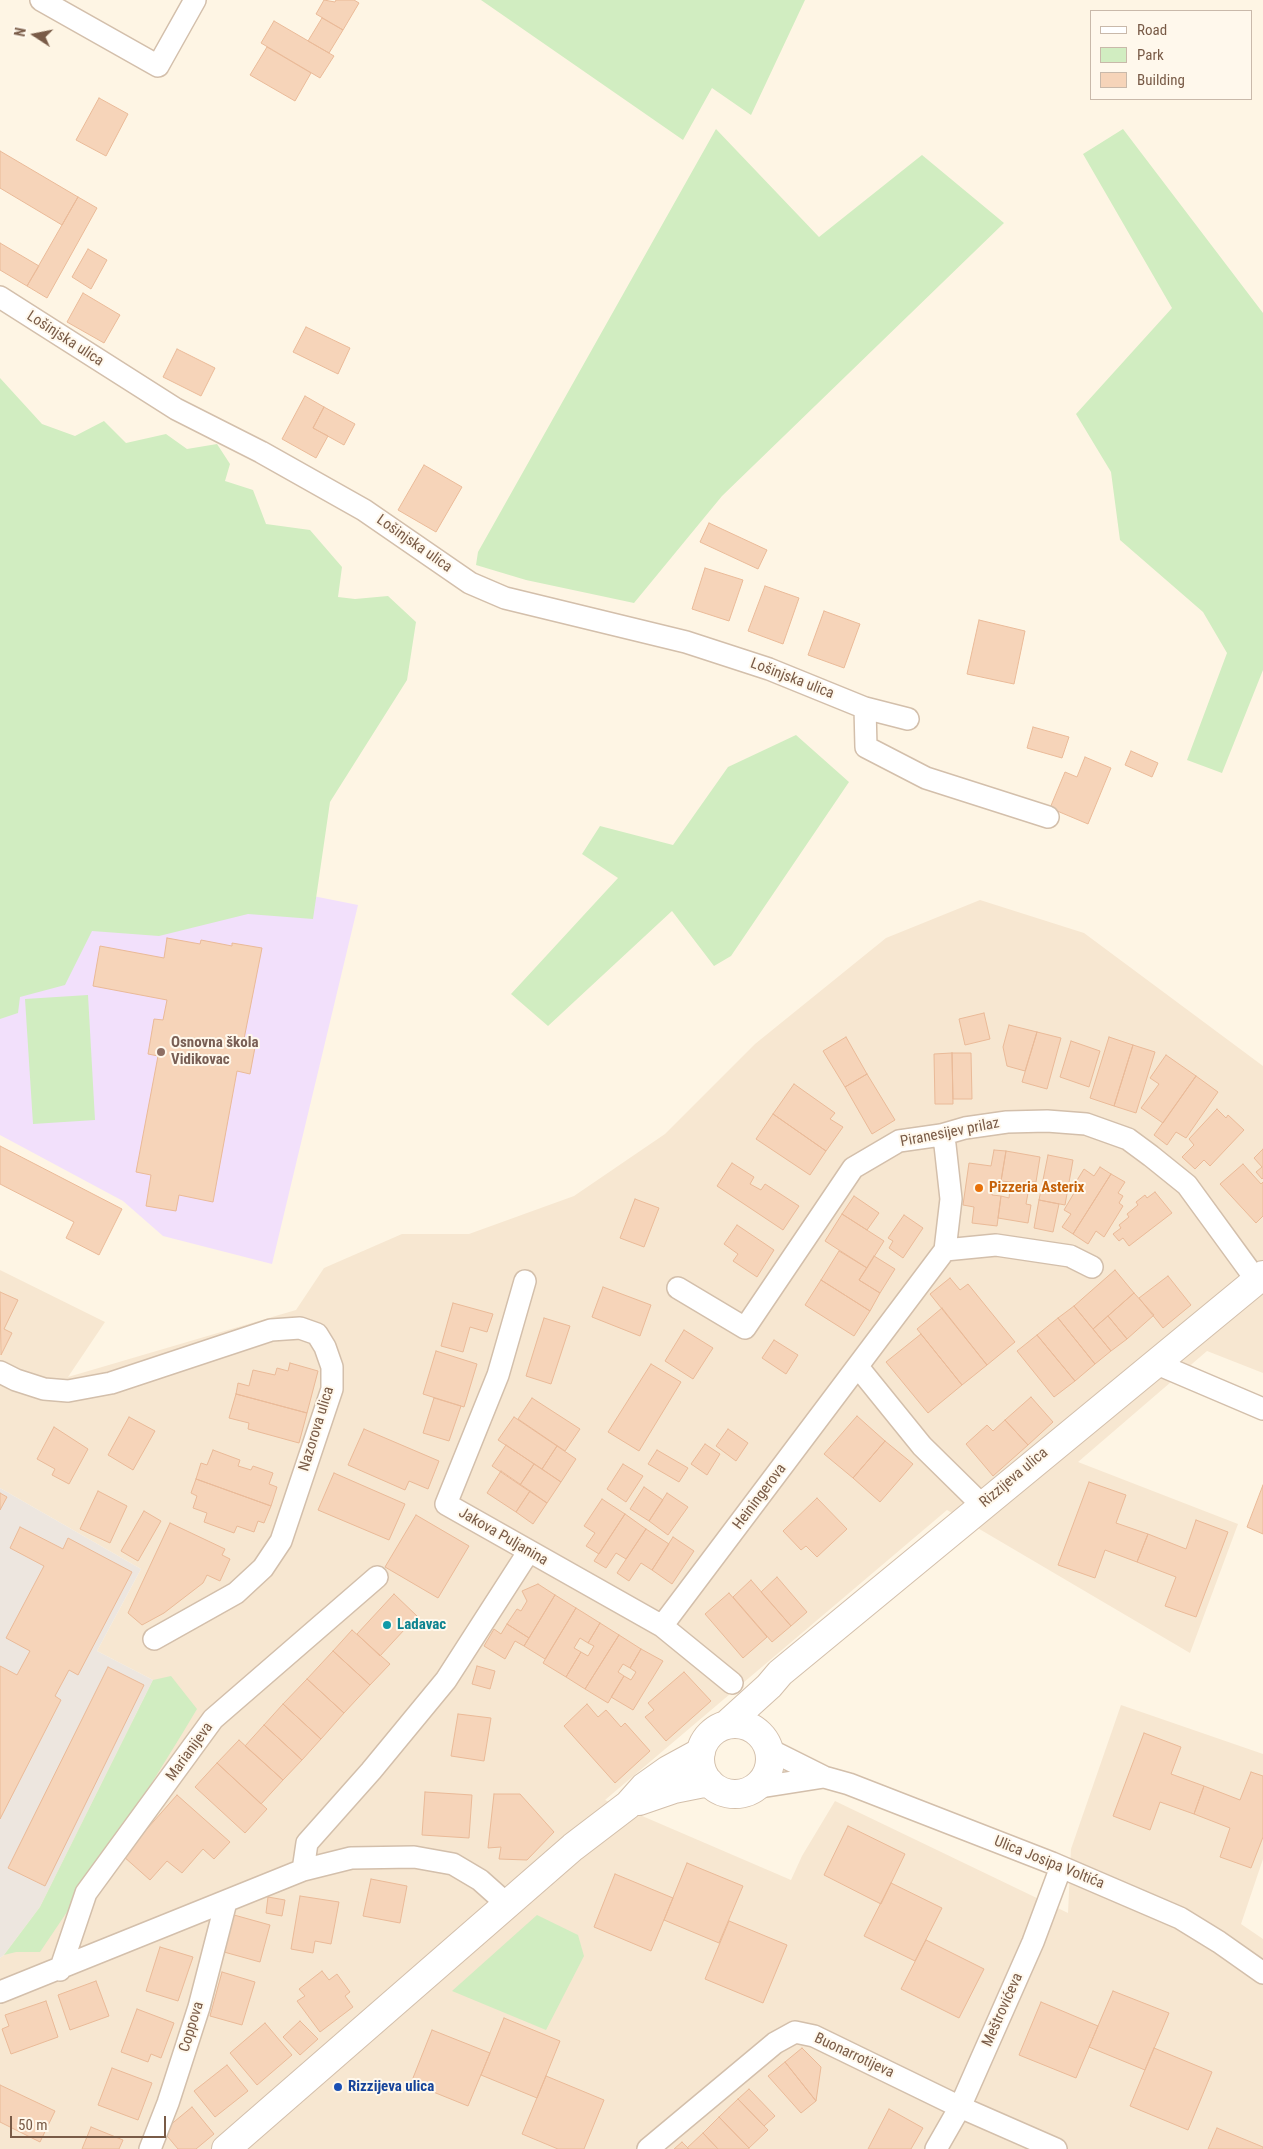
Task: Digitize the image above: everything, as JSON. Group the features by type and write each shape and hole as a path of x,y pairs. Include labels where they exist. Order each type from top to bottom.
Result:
{"street":[{"path":"41,0 158,66 195,0"},
{"name":"Lošinjska ulica","path":"0,297 176,408 261,452 364,510 470,583 505,598 695,645 769,669 865,708 908,719"},
{"path":"865,708 866,747 926,778 1048,818"},
{"name":"Piranesijev prilaz","path":"678,1288 745,1328 853,1168 899,1141 941,1135 964,1128 1007,1122 1047,1120 1086,1124 1128,1139 1187,1185 1260,1278"},
{"name":"Heiningerova","path":"662,1626 945,1250 951,1199 945,1145 941,1135"},
{"path":"945,1250 996,1245 1070,1256 1092,1267"},
{"name":"Rizzijeva ulica","path":"726,1725 769,1686 780,1673 1260,1278"},
{"name":"Jakova Puljanina","path":"525,1281 498,1376 446,1504 662,1626 732,1683"},
{"name":"Nazorova ulica","path":"0,1372 16,1380 44,1389 68,1391 110,1383 271,1330 300,1328 316,1334 325,1348 332,1367 332,1389 281,1540 263,1568 236,1593 154,1639"},
{"path":"1155,1363 1263,1409"},
{"path":"858,1367 922,1446 982,1505"},
{"path":"303,1870 308,1843 371,1771 446,1680 529,1551"},
{"name":"Marianijeva","path":"60,1970 86,1893 213,1719 377,1577"},
{"path":"765,1743 746,1725 726,1725 710,1734 701,1752 700,1763 709,1782 726,1792 745,1792 754,1788 762,1780 767,1771 765,1743 769,1686"},
{"name":"Ulica Josipa Voltića","path":"765,1743 824,1777 849,1784 1060,1867 1180,1918 1219,1942 1263,1973"},
{"path":"226,2149 574,1847 628,1805 650,1783 701,1752"},
{"name":"Ulica Josipa Voltića","path":"754,1788 824,1777"},
{"path":"628,1805 674,1789 709,1782"},
{"path":"0,1992 60,1970 303,1870 351,1858 414,1857 453,1864 480,1880 508,1905"},
{"name":"Meštrovićeva","path":"936,2149 960,2107 1033,1942 1060,1867"},
{"name":"Coppova","path":"150,2149 168,2103 199,2007 226,1902"},
{"name":"Buonarrotijeva","path":"648,2149 775,2043 795,2032 814,2036 960,2107 1056,2149"}],"shaded area":[{"name":"Osnovna škola Vidikovac","path":"218,877 358,905 272,1264 163,1236 123,1201 0,1135 0,969"},
{"path":"980,900 1084,933 1263,1066 1263,1373 1207,1351 1078,1462 1238,1524 1190,1653 947,1510 605,1800 791,1880 802,1856 835,1801 1068,1913 1071,1849 1121,1705 1263,1754 1263,1859 1241,1924 1263,1939 1263,2149 0,2149 0,1958 40,1907 153,1680 97,1651 141,1569 0,1488 0,1270 105,1322 68,1377 296,1310 324,1268 402,1234 469,1234 574,1196 665,1134 755,1044 886,938"},
{"path":"0,1488 141,1569 97,1651 153,1680 40,1907 0,1958"}],"green space":[{"path":"481,0 805,0 751,115 712,88 683,140"},
{"path":"716,129 819,237 922,155 1004,223 722,496 634,603 526,580 476,565 478,552"},
{"path":"1123,129 1263,313 1263,670 1222,773 1187,760 1227,653 1203,612 1120,540 1111,472 1076,414 1172,308 1083,154"},
{"path":"0,378 42,424 75,436 104,421 126,443 166,434 187,449 217,444 230,464 225,481 253,490 266,524 310,530 342,567 338,597 355,599 388,596 416,622 407,680 330,802 313,919 248,914 159,936 92,931 65,985 20,997 18,1013 0,1019"},
{"path":"796,735 849,782 731,956 714,966 672,911 548,1026 511,994 618,878 582,854 600,826 673,845 728,767"},
{"path":"88,995 95,1120 33,1124 25,999"},
{"path":"171,1676 197,1709 127,1823 40,1952 16,1952 4,1955 40,1907 153,1680"},
{"path":"537,1915 578,1935 584,1956 546,2030 452,1991"}],"building":[{"path":"324,0 335,2 336,0 354,0 359,3 343,30 316,14"},
{"path":"322,18 343,30 329,53 308,41"},
{"path":"274,21 334,56 320,78 261,43"},
{"path":"267,47 311,73 295,101 250,75"},
{"path":"99,98 128,114 106,156 76,140"},
{"path":"0,151 78,197 62,225 0,188"},
{"path":"78,197 97,208 47,298 27,286"},
{"path":"0,243 39,266 27,286 0,270"},
{"path":"88,249 107,260 91,289 72,277"},
{"path":"83,293 120,315 104,343 67,322"},
{"path":"306,327 350,348 338,374 293,352"},
{"path":"177,349 215,368 201,396 163,377"},
{"path":"305,396 324,407 313,428 328,436 316,458 282,439"},
{"path":"324,407 355,424 344,445 313,428"},
{"path":"424,465 462,487 436,532 398,510"},
{"path":"709,523 767,550 758,569 700,542"},
{"path":"705,568 743,580 729,621 692,609"},
{"path":"765,586 799,598 783,644 748,631"},
{"path":"824,611 860,624 844,668 808,655"},
{"path":"979,620 1025,631 1014,684 967,674"},
{"path":"1033,727 1069,737 1062,758 1027,748"},
{"path":"1131,751 1158,763 1152,777 1125,765"},
{"path":"1085,757 1111,768 1088,824 1050,808 1065,772 1077,777"},
{"path":"167,938 200,944 201,940 232,946 232,943 262,948 244,1039 256,1042 250,1074 237,1071 213,1202 179,1195 176,1211 146,1206 151,1175 136,1172 158,1056 148,1054 154,1019 163,1020 167,1000 93,986 100,946 164,958"},
{"path":"984,1013 990,1039 965,1045 959,1019"},
{"path":"1009,1025 1037,1032 1025,1071 1007,1066 1003,1047"},
{"path":"1037,1032 1061,1038 1047,1089 1022,1082"},
{"path":"846,1037 867,1074 845,1087 823,1051"},
{"path":"1109,1037 1133,1045 1114,1106 1090,1098"},
{"path":"1071,1041 1100,1051 1089,1087 1060,1077"},
{"path":"1133,1045 1155,1052 1136,1113 1114,1106"},
{"path":"952,1053 953,1104 935,1104 934,1054"},
{"path":"952,1053 971,1053 972,1099 953,1099"},
{"path":"1166,1055 1196,1076 1163,1123 1141,1108 1159,1084 1150,1078"},
{"path":"867,1074 895,1120 872,1134 845,1087"},
{"path":"1196,1076 1218,1092 1186,1138 1176,1132 1167,1145 1154,1135"},
{"path":"794,1084 835,1113 830,1119 843,1127 826,1151 773,1114"},
{"path":"1217,1109 1226,1118 1228,1115 1244,1130 1210,1166 1204,1160 1195,1169 1182,1157 1194,1145 1189,1139"},
{"path":"773,1114 826,1151 810,1175 756,1139"},
{"path":"0,1146 122,1209 99,1255 66,1238 74,1222 0,1184"},
{"path":"1263,1149 1262,1179 1256,1172 1262,1167 1254,1158"},
{"name":"Pizzeria Asterix","path":"994,1150 1006,1151 1001,1181 994,1180 992,1195 1001,1196 997,1226 972,1223 974,1207 963,1205 969,1163 991,1166"},
{"path":"1006,1151 1040,1157 1036,1182 1029,1182 1028,1193 1010,1190 1011,1182 1001,1181"},
{"path":"1048,1155 1073,1160 1065,1205 1039,1200"},
{"path":"732,1163 754,1177 750,1184 761,1190 765,1184 799,1206 783,1230 717,1186"},
{"path":"1243,1164 1261,1184 1263,1182 1263,1216 1256,1223 1220,1184"},
{"path":"1100,1167 1111,1174 1073,1234 1062,1227 1071,1214 1064,1210 1074,1193 1071,1190 1084,1169 1094,1176"},
{"path":"1111,1174 1125,1182 1118,1193 1123,1196 1119,1203 1123,1206 1104,1237 1096,1231 1088,1244 1073,1234"},
{"path":"1010,1190 1028,1193 1026,1204 1031,1205 1028,1223 998,1218 1001,1196 1009,1198"},
{"path":"1155,1192 1172,1213 1129,1246 1123,1238 1119,1241 1113,1234 1121,1228 1119,1225 1129,1217 1127,1214 1138,1205 1136,1202 1145,1195 1147,1198"},
{"path":"854,1196 879,1213 867,1230 842,1214"},
{"path":"635,1199 659,1208 644,1247 620,1238"},
{"path":"1039,1200 1059,1204 1053,1232 1034,1228"},
{"path":"842,1214 884,1241 867,1268 825,1241"},
{"path":"904,1215 923,1228 903,1258 889,1248 893,1241 888,1238"},
{"path":"737,1225 774,1250 757,1277 733,1261 738,1254 724,1244"},
{"path":"839,1251 867,1268 859,1280 880,1293 870,1311 821,1280"},
{"path":"874,1256 895,1269 880,1293 859,1280"},
{"path":"1115,1270 1134,1293 1093,1329 1074,1306"},
{"path":"1168,1276 1191,1305 1163,1328 1139,1298"},
{"path":"950,1278 960,1290 968,1284 1015,1342 987,1365 930,1294"},
{"path":"821,1280 870,1311 854,1336 805,1305"},
{"path":"603,1287 651,1305 640,1336 592,1317"},
{"path":"0,1292 18,1300 4,1329 12,1333 1,1355"},
{"path":"1134,1293 1154,1315 1127,1339 1108,1316"},
{"path":"453,1303 493,1314 487,1332 470,1327 463,1352 441,1346"},
{"path":"1074,1306 1111,1351 1095,1364 1058,1318"},
{"path":"942,1308 987,1365 962,1385 917,1329"},
{"path":"1108,1316 1127,1339 1111,1351 1093,1329"},
{"path":"544,1318 570,1326 551,1384 526,1376"},
{"path":"1058,1318 1095,1364 1075,1381 1037,1335"},
{"path":"684,1330 713,1348 693,1379 665,1361"},
{"path":"921,1334 962,1385 928,1413 886,1362"},
{"path":"1037,1335 1075,1381 1054,1397 1017,1351"},
{"path":"774,1340 798,1355 786,1374 762,1358"},
{"path":"436,1351 477,1364 464,1407 423,1394"},
{"path":"290,1363 318,1371 307,1413 236,1394 238,1383 249,1386 253,1370 275,1375 277,1368 288,1371"},
{"path":"651,1364 681,1382 639,1451 608,1432"},
{"path":"236,1394 307,1413 299,1443 248,1429 249,1423 229,1418"},
{"path":"1031,1397 1053,1422 1028,1445 1005,1420"},
{"path":"434,1398 461,1406 449,1441 423,1433"},
{"path":"532,1398 580,1429 565,1451 518,1419"},
{"path":"857,1416 885,1441 853,1478 824,1454"},
{"path":"129,1417 155,1431 133,1470 108,1455"},
{"path":"514,1417 557,1446 542,1469 498,1440"},
{"path":"1005,1420 1028,1445 993,1476 966,1444 987,1425 993,1431"},
{"path":"54,1427 88,1449 69,1484 52,1475 55,1469 37,1459"},
{"path":"364,1429 439,1461 428,1489 409,1481 405,1490 348,1465"},
{"path":"728,1429 748,1443 736,1461 716,1446"},
{"path":"885,1441 913,1464 880,1502 853,1478"},
{"path":"705,1444 720,1454 707,1475 691,1464"},
{"path":"506,1445 534,1464 520,1485 492,1466"},
{"path":"557,1446 576,1459 561,1482 542,1469"},
{"path":"213,1450 240,1460 238,1466 251,1470 253,1466 273,1473 269,1484 277,1487 271,1506 196,1479 201,1463 207,1465"},
{"path":"657,1450 688,1468 679,1482 648,1464"},
{"path":"534,1464 561,1482 547,1503 520,1485"},
{"path":"623,1464 643,1476 626,1502 607,1489"},
{"path":"501,1471 530,1491 516,1512 487,1493"},
{"path":"334,1473 405,1504 389,1540 318,1510"},
{"path":"196,1479 271,1506 264,1523 258,1521 254,1532 237,1526 234,1533 204,1522 207,1513 193,1508 197,1496 191,1493"},
{"path":"1089,1482 1126,1495 1116,1523 1148,1534 1137,1562 1105,1550 1095,1578 1058,1565"},
{"path":"1263,1485 1263,1534 1247,1527"},
{"path":"644,1487 663,1500 649,1521 630,1509"},
{"path":"98,1491 127,1506 110,1543 80,1529"},
{"path":"530,1491 547,1503 533,1524 516,1512"},
{"path":"0,1493 7,1497 0,1510"},
{"path":"667,1493 688,1507 668,1535 649,1521"},
{"path":"817,1498 847,1529 817,1557 806,1546 801,1550 783,1531"},
{"path":"602,1499 625,1514 599,1554 586,1546 595,1533 584,1526"},
{"path":"144,1511 161,1521 138,1561 121,1551"},
{"path":"625,1514 646,1529 626,1559 616,1553 606,1568 594,1561"},
{"path":"416,1515 469,1546 438,1598 385,1567"},
{"path":"1196,1520 1228,1532 1196,1617 1165,1606 1176,1577 1137,1562 1148,1534 1186,1549"},
{"path":"170,1523 225,1549 222,1555 230,1559 220,1581 207,1575 203,1583 164,1613 142,1625 128,1613"},
{"path":"20,1527 63,1549 68,1538 132,1572 78,1675 69,1670 55,1696 61,1700 0,1819 0,1666 17,1675 30,1651 6,1638 44,1566 10,1548"},
{"path":"646,1529 669,1544 652,1570 641,1563 629,1581 617,1573"},
{"path":"673,1537 694,1551 672,1584 652,1570"},
{"path":"777,1577 807,1612 791,1626 761,1592"},
{"path":"751,1580 791,1626 772,1642 733,1597"},
{"path":"538,1584 555,1595 529,1638 507,1624 517,1609 521,1611 527,1601 522,1591"},
{"path":"729,1593 767,1637 743,1658 705,1614"},
{"name":"Ladavac","path":"394,1594 417,1616 380,1656 357,1634"},
{"path":"555,1595 576,1608 545,1659 524,1646"},
{"path":"576,1608 600,1623 588,1643 580,1638 574,1648 581,1652 566,1677 543,1663"},
{"path":"600,1623 619,1635 585,1689 566,1677 581,1652 588,1656 594,1646 588,1643"},
{"path":"507,1624 529,1638 524,1646 515,1641 505,1659 484,1646 494,1629 501,1634"},
{"path":"352,1630 390,1664 370,1685 333,1651"},
{"path":"619,1635 641,1649 630,1668 623,1664 618,1672 624,1676 608,1703 585,1689"},
{"path":"641,1649 663,1661 633,1710 611,1697 624,1676 631,1680 636,1672 630,1668"},
{"path":"333,1651 370,1685 344,1713 307,1679"},
{"path":"477,1666 495,1671 490,1689 472,1684"},
{"path":"108,1667 144,1685 45,1886 8,1868"},
{"path":"684,1672 711,1701 666,1741 645,1717 654,1710 648,1703"},
{"path":"307,1679 344,1713 321,1739 283,1704"},
{"path":"283,1704 321,1739 302,1760 264,1725"},
{"path":"587,1704 598,1717 606,1710 621,1727 625,1723 650,1751 615,1783 564,1726"},
{"path":"458,1714 491,1718 484,1761 451,1756"},
{"path":"264,1725 302,1760 283,1780 245,1746"},
{"path":"1144,1733 1181,1747 1171,1774 1204,1786 1194,1814 1160,1802 1150,1830 1113,1816"},
{"path":"239,1740 283,1780 261,1804 217,1763"},
{"path":"217,1763 267,1809 245,1833 195,1787"},
{"path":"1251,1772 1263,1776 1263,1837 1251,1868 1220,1857 1230,1828 1194,1814 1204,1786 1240,1800"},
{"path":"425,1792 472,1795 469,1838 422,1835"},
{"path":"494,1794 520,1794 554,1832 527,1860 499,1859 501,1847 488,1848"},
{"path":"177,1795 230,1842 214,1859 203,1849 182,1873 167,1861 150,1880 123,1856"},
{"path":"848,1826 905,1854 881,1904 824,1875"},
{"path":"687,1863 743,1886 719,1943 664,1920"},
{"path":"615,1874 673,1898 651,1951 594,1927"},
{"path":"371,1879 407,1886 400,1923 363,1916"},
{"path":"891,1883 942,1908 915,1961 864,1936"},
{"path":"300,1896 339,1902 331,1944 315,1941 313,1953 291,1949"},
{"path":"268,1897 285,1900 282,1916 266,1913"},
{"path":"234,1915 270,1925 260,1962 224,1952"},
{"path":"729,1921 787,1945 763,2003 705,1979"},
{"path":"926,1940 984,1969 959,2018 901,1989"},
{"path":"160,1947 193,1957 178,2001 146,1991"},
{"path":"322,1971 329,1980 337,1974 350,1992 345,1996 353,2007 320,2032 297,2001 305,1996 299,1989"},
{"path":"222,1972 255,1982 242,2025 210,2016"},
{"path":"96,1981 109,2016 70,2030 58,1995"},
{"path":"1113,1991 1169,2013 1145,2070 1089,2047"},
{"path":"46,2001 58,2037 11,2054 2,2029 9,2026 5,2015"},
{"path":"1041,2002 1098,2026 1076,2078 1019,2055"},
{"path":"137,2009 174,2023 161,2058 151,2054 148,2062 121,2052"},
{"path":"504,2018 560,2041 537,2098 481,2075"},
{"path":"300,2021 318,2039 300,2055 283,2037"},
{"path":"265,2023 292,2055 257,2085 230,2053"},
{"path":"432,2030 490,2053 468,2106 411,2083"},
{"path":"802,2048 821,2067 816,2101 785,2062"},
{"path":"1154,2048 1212,2072 1188,2130 1130,2106"},
{"path":"785,2062 816,2101 801,2113 768,2076"},
{"path":"227,2065 248,2091 215,2117 194,2091"},
{"path":"112,2068 152,2083 138,2120 98,2105"},
{"path":"546,2076 604,2100 584,2149 558,2149 522,2134"},
{"path":"0,2085 55,2111 40,2142 0,2122"},
{"path":"749,2089 775,2116 764,2126 738,2099"},
{"path":"738,2099 768,2130 749,2148 719,2117"},
{"path":"192,2107 214,2134 196,2149 178,2149 163,2131"},
{"path":"889,2109 923,2128 911,2149 868,2149"},
{"path":"719,2117 749,2149 718,2149 703,2133"},
{"path":"91,2127 123,2140 119,2149 82,2149"},
{"path":"1217,2128 1263,2147 1263,2149 1208,2149"},
{"path":"703,2133 718,2149 687,2148"},
{"path":"682,2142 689,2149 674,2149"}],"place":[{"name":"Osnovna škola Vidikovac","path":"161,1052"},
{"name":"Pizzeria Asterix","path":"979,1188"},
{"name":"Ladavac","path":"387,1625"},
{"name":"Rizzijeva ulica","path":"338,2087"}]}
